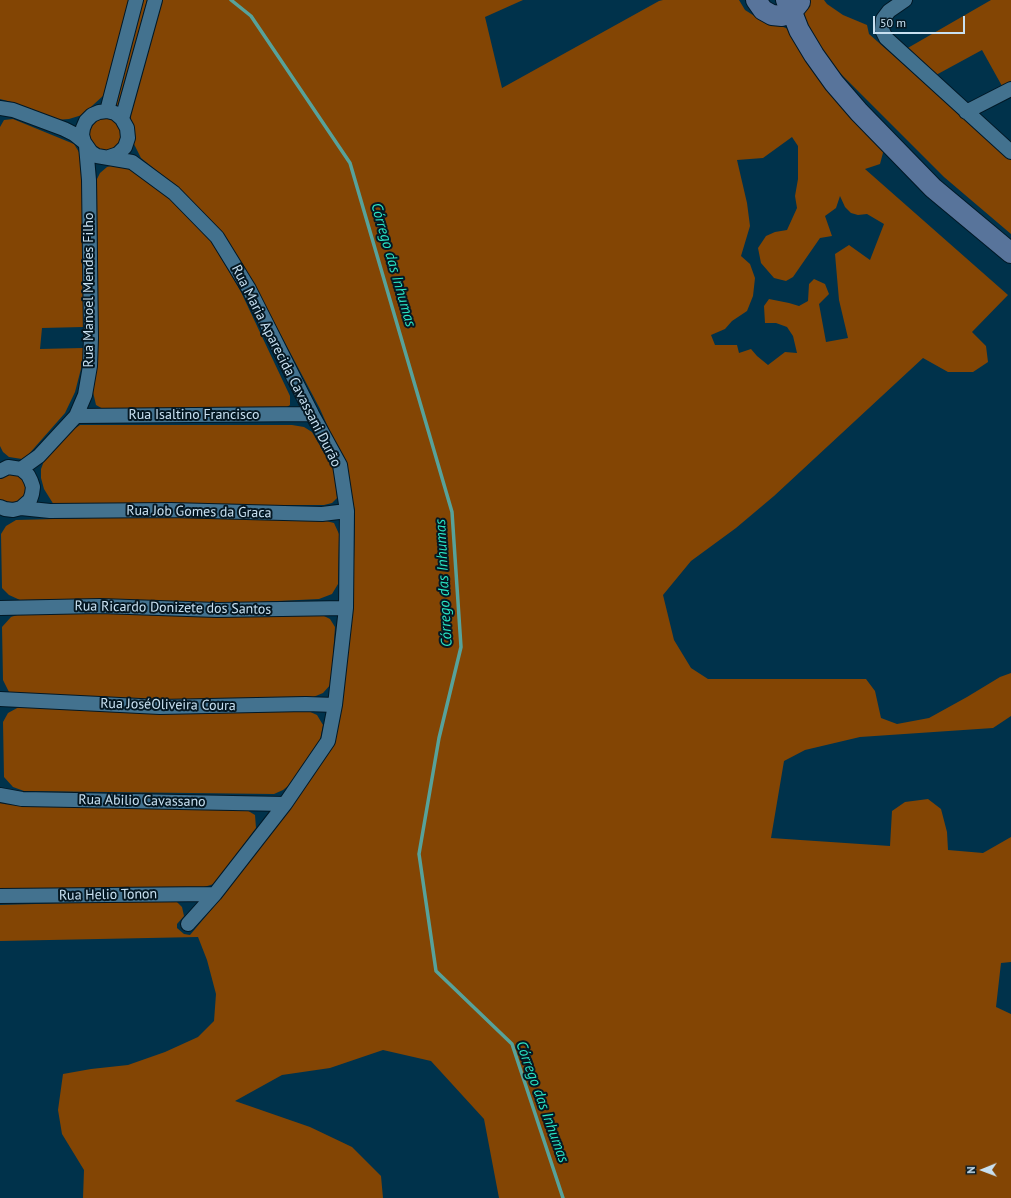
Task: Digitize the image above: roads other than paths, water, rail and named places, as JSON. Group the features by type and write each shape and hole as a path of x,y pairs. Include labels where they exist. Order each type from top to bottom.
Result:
{"main road":[{"path":"756,0 763,10 772,15 793,10 814,55 834,83 859,112 933,188 1011,254"}],"street":[{"path":"107,111 136,0"},
{"path":"122,118 155,0"},
{"path":"904,0 889,11 883,19 882,30 886,38 1011,152"},
{"path":"966,112 1011,89"},
{"path":"0,108 14,110 64,129 85,144 91,152 97,156 106,157 118,154 125,147 128,138"},
{"path":"85,144 82,135 86,121 92,115 99,112 107,111 115,113 122,118 128,128 132,162"},
{"path":"64,129 86,121"},
{"name":"Rua Manoel Mendes Filho","path":"24,472 76,416 85,395 90,366 91,338 89,180 85,144"},
{"path":"89,180 106,157"},
{"name":"Rua Maria Aparecida Cavassani Durão","path":"106,157 132,162 174,193 217,237 249,289 312,414 340,465 347,511 346,608 335,705 328,741 285,804 215,894 188,924"},
{"name":"Rua Isaltino Francisco","path":"76,416 312,414"},
{"path":"1,468 8,467 24,472 31,480 33,487 32,494 25,504"},
{"name":"Rua Job Gomes da Graca","path":"2,512 13,510 25,504 50,511 170,510 322,514 347,511"},
{"name":"Rua Ricardo Donizete dos Santos","path":"0,608 100,606 217,610 346,608"},
{"name":"Rua JoséOliveira Coura","path":"0,699 160,707 306,704 335,705"},
{"name":"Rua Abilio Cavassano","path":"0,795 22,799 285,804"},
{"name":"Rua Helio Tonon","path":"0,896 215,894"}],"waterway":[{"name":"Córrego das Inhumas","path":"231,0 251,16 350,163 452,512 461,647 439,738 419,854 436,971 512,1044 563,1198"}]}
